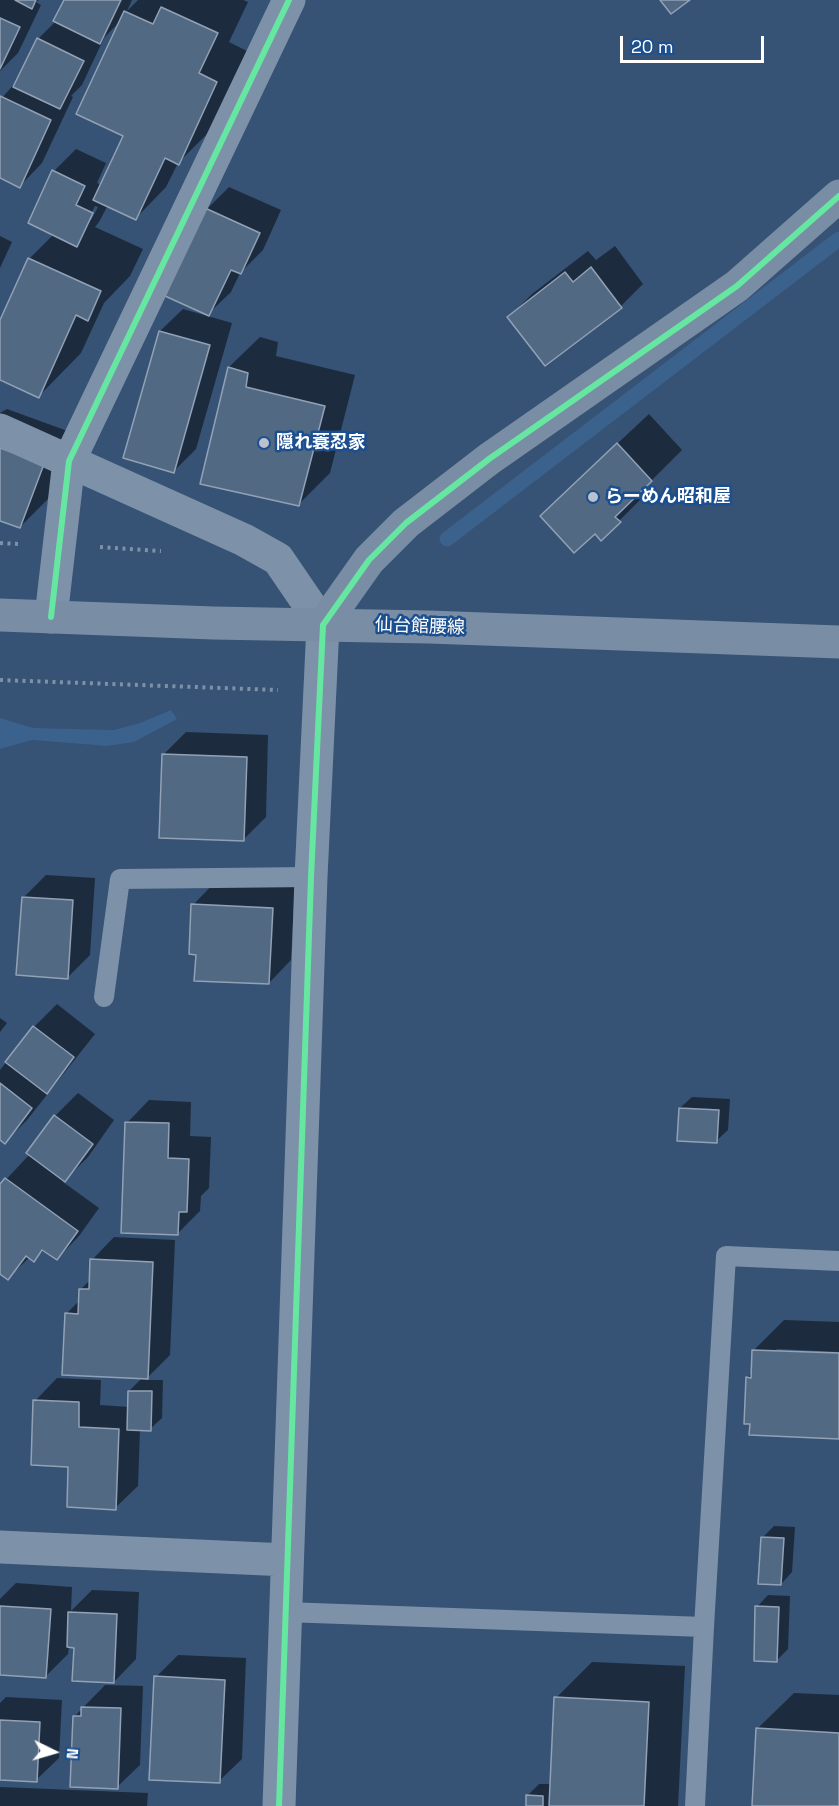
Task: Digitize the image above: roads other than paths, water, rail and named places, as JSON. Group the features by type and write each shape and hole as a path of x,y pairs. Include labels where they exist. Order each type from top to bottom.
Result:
{"main road":[{"path":"323,625 369,560 406,523 489,459 737,286 839,196"},
{"name":"仙台館腰線","path":"0,615 839,642"}],"street":[{"path":"51,617 69,461 289,0"},
{"path":"0,430 244,540 278,559 323,625 311,877 279,1806"},
{"path":"0,1547 288,1560"}],"lane":[{"path":"104,997 120,879 311,877"},
{"path":"695,1806 726,1256 839,1262"},
{"path":"285,1612 704,1627"}],"water":[{"path":"171,710 177,719 134,742 107,746 32,740 0,749 0,718 33,728 114,730 140,723"}],"waterway":[{"path":"447,539 839,239"}],"place":[{"name":"隠れ蓑忍家","path":"264,443"},
{"name":"らーめん昭和屋","path":"593,497"}]}
